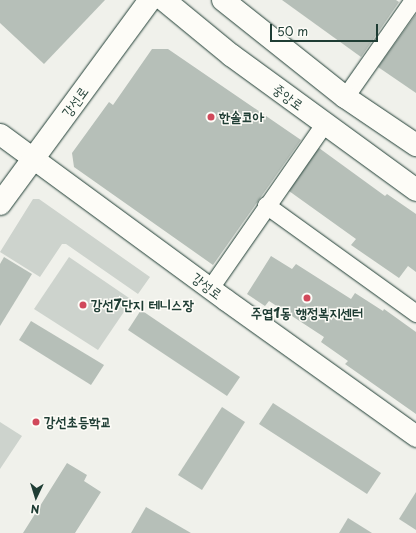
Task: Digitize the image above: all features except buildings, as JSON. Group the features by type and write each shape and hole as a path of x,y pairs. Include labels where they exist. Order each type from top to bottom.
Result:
{"main road":[{"name":"강선로","path":"0,204 150,0"},
{"name":"중앙로","path":"164,0 231,55 416,190"},
{"path":"223,0 344,97 416,145"}],"street":[{"path":"344,97 413,0"},
{"path":"210,288 266,205 324,124"},
{"name":"강성로","path":"0,134 32,159 416,436"},
{"path":"266,205 416,313"}],"shaded area":[{"path":"33,199 39,199 150,277 138,294 66,244 62,244 40,277 0,252"},
{"name":"강선7단지 테니스장","path":"69,257 132,300 98,350 34,309"},
{"path":"0,422 22,436 0,469"}],"place":[{"name":"한솔코아","path":"211,117"},
{"name":"주엽1동 행정복지센터","path":"307,298"},
{"name":"강선7단지 테니스장","path":"83,305"},
{"name":"강선초등학교","path":"36,422"}]}
